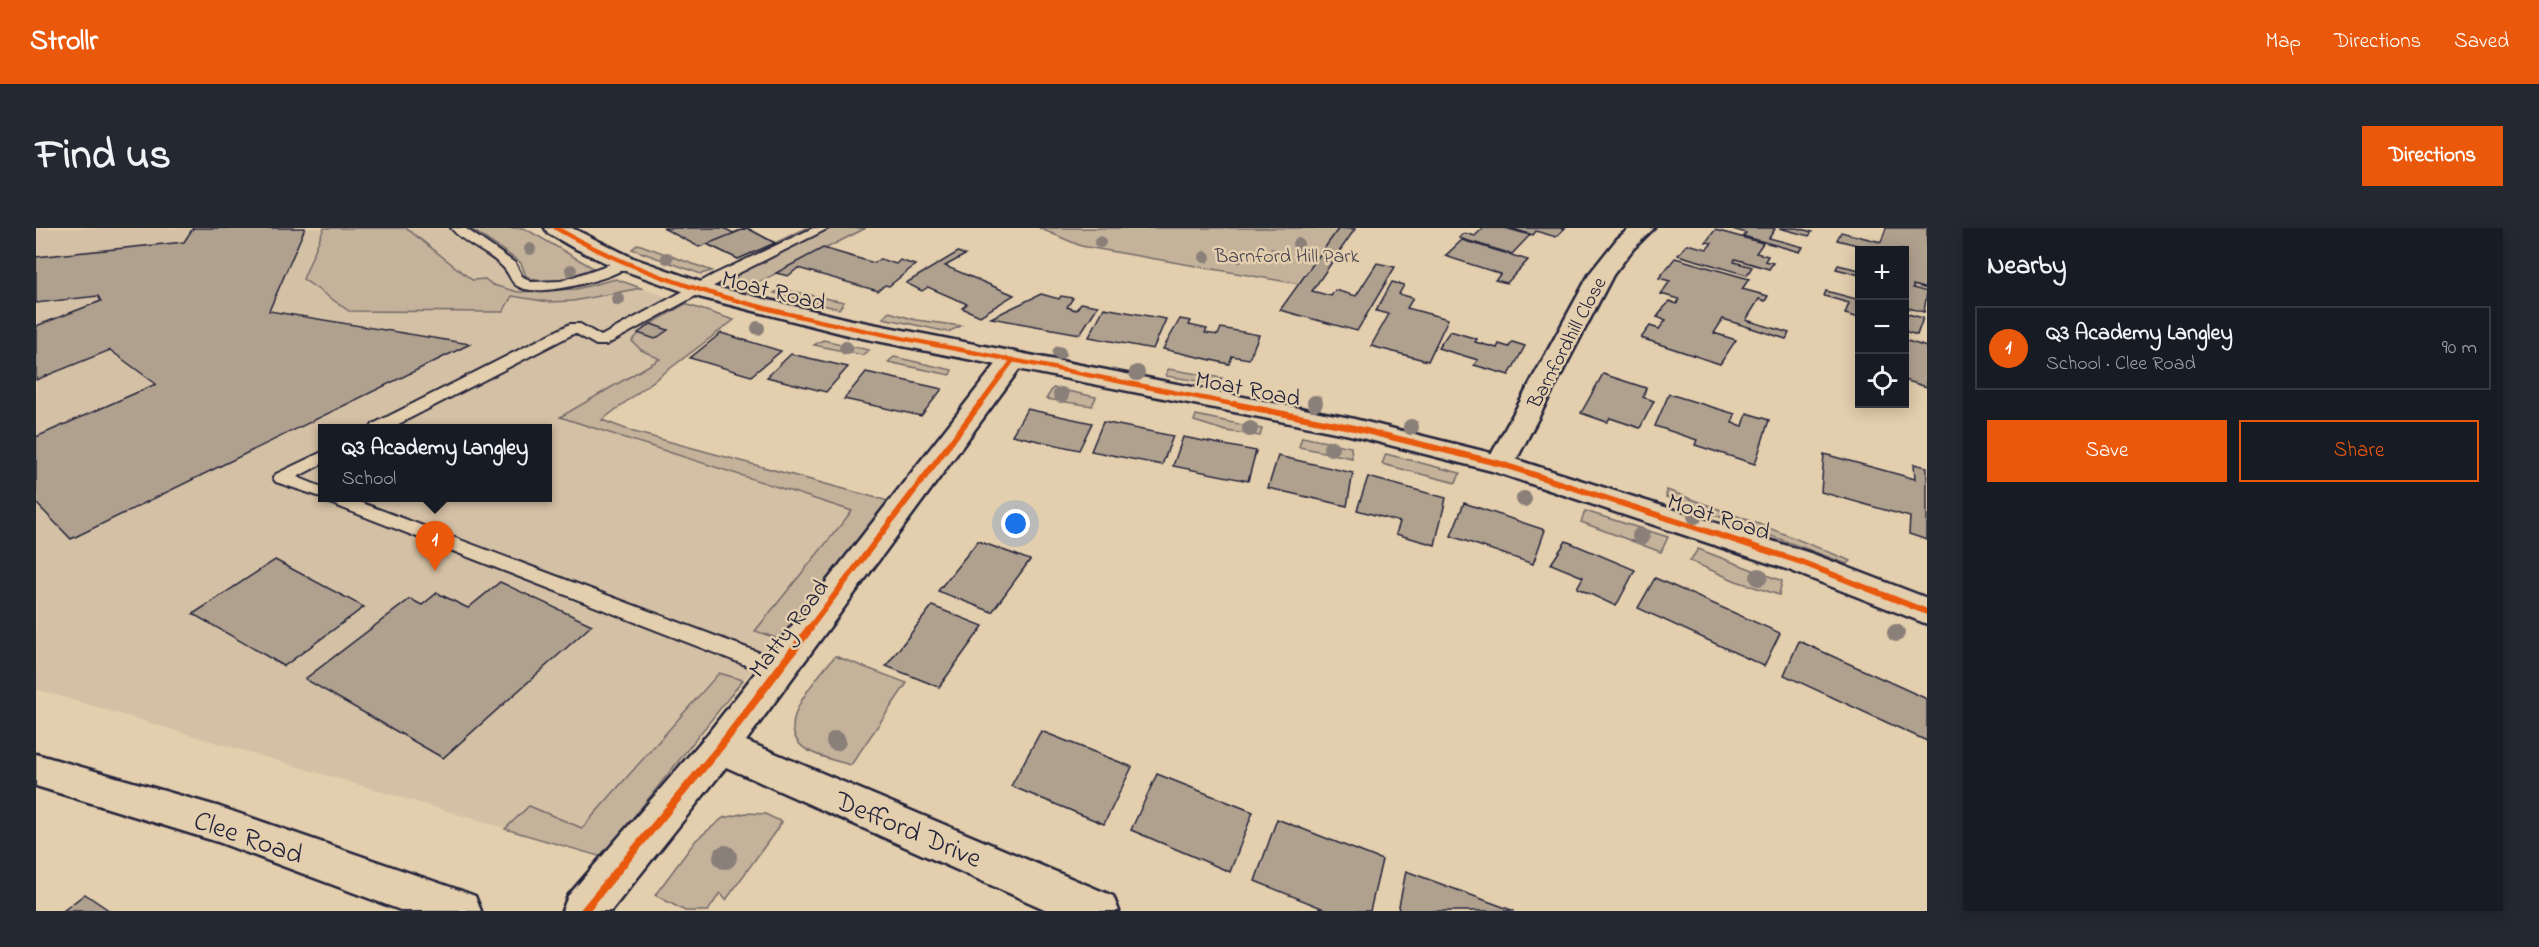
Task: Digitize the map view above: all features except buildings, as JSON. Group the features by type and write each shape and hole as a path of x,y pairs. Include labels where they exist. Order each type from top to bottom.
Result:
{"street":[{"name":"Moat Road","path":"556,228 625,263 698,288 852,328 1350,427 1501,464 1801,562 1927,612"},
{"name":"Barnfordhill Close","path":"1501,464 1602,273 1625,244 1643,228"},
{"name":"Matty Road","path":"584,911 720,747 1013,360"},
{"name":"Defford Drive","path":"720,747 1097,911"},
{"name":"Clee Road","path":"36,770 220,825 459,911"}],"lane":[{"path":"457,228 510,266 511,274 519,283 540,287 590,278 625,263"},
{"path":"389,424 575,327 601,342 698,288 822,228"},
{"path":"318,459 282,478 318,492"},
{"path":"344,502 779,669"}],"shaded area":[{"path":"36,228 524,228 616,279 734,320 602,420 634,432 888,501 782,640 743,680 602,857 36,689"}],"green space":[{"path":"324,228 406,228 472,280 485,279 493,285 518,292 576,289 616,279 641,288 573,301 549,302 512,296 503,312 349,311 303,279"},
{"path":"470,228 524,228 595,269 560,280 534,279 526,276 521,263"},
{"path":"806,228 866,228 753,285 736,278 724,269 777,245 775,243"},
{"name":"Barnford Hill Park","path":"1039,228 1339,228 1299,284 1081,246"},
{"path":"638,244 712,271 701,274 632,249"},
{"path":"780,289 844,302 839,309 774,293"},
{"path":"685,304 734,320 602,420 634,432 888,501 782,640 755,631 852,511 560,417 660,359 641,350 632,341 644,328"},
{"path":"889,312 916,320 961,326 948,332 883,318"},
{"path":"823,340 869,350 862,355 814,345"},
{"path":"894,357 952,370 950,375 888,362"},
{"path":"1168,369 1222,378 1218,384 1166,376"},
{"path":"1053,388 1096,397 1092,406 1046,399"},
{"path":"1196,415 1262,429 1260,436 1226,431 1194,421"},
{"path":"1302,437 1351,447 1352,458 1299,447"},
{"path":"1386,454 1460,473 1456,483 1382,464"},
{"path":"1667,490 1851,561 1847,564 1666,497"},
{"path":"1585,511 1668,537 1661,552 1581,522"},
{"path":"1698,549 1782,581 1779,595 1736,581 1690,561"},
{"path":"835,656 907,683 851,765 807,750 797,740 793,728 795,715 809,688"},
{"path":"719,673 743,680 602,857 505,829 529,806 582,828"},
{"path":"746,813 765,814 782,822 726,900 720,893 708,911 685,911 655,895 696,840 723,818"}],"cycle path":[{"path":"556,228 625,263 707,292 852,328 1350,427 1501,464 1801,562 1927,612"},
{"path":"584,911 720,747 1013,360"}],"place":[{"name":"Q3 Academy Langley","path":"435,571"}]}
